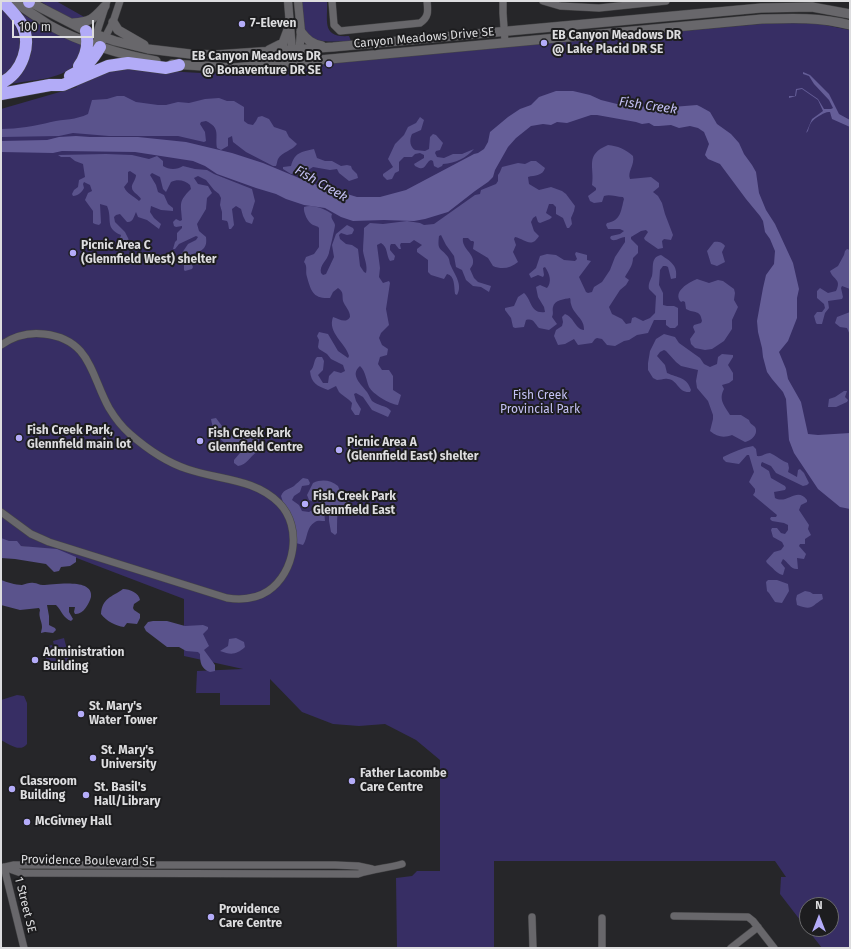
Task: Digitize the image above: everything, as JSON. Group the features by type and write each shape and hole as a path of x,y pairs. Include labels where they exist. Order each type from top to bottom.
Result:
{"highway":[{"path":"1,83 15,72 22,61 26,39 21,24 2,1"},
{"path":"72,75 85,58 89,36"},
{"path":"50,85 80,72 92,59 102,42"},
{"path":"1,94 50,85 63,85 108,66 128,64 166,68 179,65"}],"main road":[{"name":"Canyon Meadows Drive SE","path":"13,1 50,25 89,36 139,58 179,65 233,68 777,18 811,18 829,20 850,25"},
{"name":"Canyon Meadows Drive SE","path":"29,1 72,24 89,36"},
{"path":"72,24 90,20 106,4"},
{"name":"Canyon Meadows Drive SE","path":"102,42 190,54 215,55 333,48 761,8 812,8 850,14"},
{"path":"113,22 118,30 148,48"},
{"path":"264,53 283,43 289,27"},
{"path":"301,32 309,42 315,45 333,48"}],"street":[{"path":"102,42 113,22 120,1"},
{"path":"288,1 289,27 296,50 297,62"},
{"path":"296,50 301,32 298,1"},
{"path":"332,1 334,25 340,31 420,24 425,20 428,14 427,1"},
{"path":"503,1 504,32 506,42"},
{"path":"543,1 560,6 599,8 666,1"},
{"path":"89,36 106,4"},
{"path":"1,345 18,336 36,334 53,336 73,345 80,350 87,359 104,398 114,416 131,435 164,458 186,469 256,487 279,503 292,528 292,554 283,574 268,591 252,598 227,598 49,542 31,534 1,512"},
{"name":"Providence Boulevard SE","path":"2,868 14,865 335,865 358,866 372,869 402,864"},
{"name":"1 Street SE","path":"2,868 24,948"},
{"path":"674,916 745,916 751,919 774,948"},
{"path":"532,917 533,948"},
{"path":"602,918 602,948"},
{"path":"731,948 758,927"}],"green space":[{"path":"40,1 56,1 86,18 72,19 55,11"},
{"path":"301,1 327,1 327,21 330,31 340,36 349,36 351,41 324,41 311,38 307,35 303,27"},
{"path":"1,7 18,32 21,46 16,63 1,79"},
{"path":"14,9 41,25 81,44 82,48 74,65 61,74 53,77 11,84 10,82 25,57"},
{"name":"Fish Creek Provincial Park","path":"771,23 815,23 850,30 850,948 822,948 813,937 839,937 839,897 799,897 799,919 780,894 781,877 786,877 775,861 494,861 494,948 397,948 396,878 412,876 417,871 440,871 440,760 416,740 385,724 359,726 333,724 302,712 270,679 270,705 220,705 220,693 196,693 197,671 243,669 184,656 184,599 61,552 1,543 1,109 77,87 75,84 110,68 201,73 233,72"},
{"path":"64,638 71,665 59,668 53,641"},
{"path":"52,645 57,664 48,666 43,647"},
{"path":"17,695 24,696 27,703 27,744 21,748 14,747 1,740 1,700"}],"shaded area":[{"path":"803,72 810,75 829,94 839,114 850,120 850,127 832,119 830,112 828,112 813,120 806,133 812,119 823,111 818,100 802,89 797,90 796,96 789,98 789,96 795,96 796,89 802,88 818,99 824,109 833,108 829,100 814,84 809,76 803,74"},
{"path":"556,91 573,91 617,104 637,106 660,108 697,105 710,112 717,124 731,134 739,143 744,154 756,172 759,193 793,263 799,289 797,298 797,318 788,341 779,352 786,369 788,379 801,402 808,434 818,435 850,433 850,509 840,507 818,489 794,453 789,440 786,399 783,392 767,372 758,332 757,321 763,288 766,275 774,264 775,251 765,232 763,221 760,216 720,164 708,159 705,155 709,144 704,132 698,128 690,126 679,128 671,125 654,126 649,123 642,124 597,115 591,115 567,123 557,122 551,125 543,124 531,126 516,138 508,147 495,170 493,177 488,182 448,212 414,221 353,221 341,217 325,208 304,205 217,174 205,166 193,161 135,152 1,152 1,141 47,140 59,137 76,136 138,137 186,142 232,153 263,163 311,183 357,197 380,197 406,190 478,153 484,149 488,142 490,132 508,117 520,109 531,105 539,97"},
{"path":"117,96 124,96 136,102 158,105 178,102 189,103 205,99 219,98 227,101 234,101 244,107 244,121 248,124 253,125 258,117 262,116 269,119 274,127 286,131 289,137 297,144 280,157 276,166 273,166 246,152 233,142 232,136 228,138 228,146 221,150 217,148 216,129 206,121 201,122 200,124 205,132 206,141 204,142 178,136 109,136 73,133 59,136 1,137 1,129 26,127 83,116 88,114 92,100 107,99"},
{"path":"420,117 424,120 421,130 412,134 410,139 413,149 425,151 429,149 430,137 433,134 436,135 443,143 440,150 436,151 435,153 437,157 444,158 453,154 462,154 474,149 460,160 443,164 438,168 434,166 433,161 431,160 425,167 422,168 415,166 414,164 424,158 424,155 420,153 415,154 412,157 404,157 399,162 399,171 395,173 392,179 387,180 383,174 393,167 388,159 395,144 404,135 408,127 416,123"},
{"path":"608,145 621,148 633,156 633,162 629,174 630,179 651,177 659,183 659,187 653,192 658,196 662,203 673,235 671,240 664,239 662,241 663,248 658,249 645,240 644,238 648,232 646,230 641,231 631,237 631,239 638,246 638,253 633,258 631,266 625,277 629,280 620,290 609,307 612,314 622,319 626,324 631,323 632,318 635,317 643,321 650,318 655,313 656,296 649,289 649,282 652,276 654,260 661,255 673,264 676,270 676,278 671,279 668,267 663,266 660,270 659,285 663,293 663,305 678,308 678,325 675,328 670,328 666,325 666,320 654,320 648,333 637,335 615,346 607,345 602,339 597,338 592,343 578,345 574,339 565,344 558,345 554,336 556,330 562,326 562,317 565,314 578,328 584,330 583,323 572,308 570,298 560,300 555,303 552,317 557,324 549,330 539,328 534,321 531,320 526,320 524,327 513,327 511,318 505,308 514,306 518,297 524,293 534,309 540,312 545,312 544,307 538,297 536,287 540,285 547,288 549,286 550,278 548,272 545,267 543,268 543,277 538,275 531,278 529,274 536,268 540,256 547,254 556,255 564,260 575,261 577,259 575,254 576,252 587,255 587,260 591,261 579,277 586,292 588,293 592,292 594,287 602,282 610,270 615,257 625,242 625,237 612,240 610,238 611,236 620,234 624,231 620,229 608,229 606,225 618,217 624,199 623,197 606,195 604,196 602,202 594,203 590,201 588,196 596,190 596,188 592,185 593,157 601,149"},
{"path":"314,149 317,158 325,161 332,161 341,166 351,166 358,178 349,181 339,173 337,169 330,170 313,167 305,172 291,174 283,169 283,167 291,166 294,158 299,153"},
{"path":"58,155 132,155 149,159 157,156 163,161 163,166 170,169 176,169 183,166 207,170 252,189 255,201 251,214 254,218 252,224 246,222 241,209 236,206 232,209 234,225 231,229 229,229 227,221 222,220 220,205 221,198 219,194 206,180 198,176 194,178 198,184 208,186 212,193 207,198 206,209 197,224 199,231 206,237 205,246 202,250 188,256 193,267 192,269 185,271 184,263 178,259 188,244 196,240 198,237 196,236 179,244 175,249 173,249 177,240 177,233 182,226 176,227 174,226 173,222 176,219 180,221 182,220 181,203 191,189 190,185 183,181 173,181 166,192 163,189 160,177 152,173 150,175 158,192 164,195 168,204 173,208 173,211 161,210 151,206 150,212 161,224 159,229 147,220 138,217 136,212 133,219 129,222 127,222 120,214 116,215 114,217 115,222 125,232 130,242 130,249 123,250 119,242 121,235 112,229 107,206 100,204 101,223 99,225 93,223 93,211 85,200 88,193 92,191 90,185 84,182 84,188 78,195 73,196 72,194 78,187 79,180 85,177 83,164 70,157 61,157","holes":["130,171 136,175 132,188 141,199 139,201 124,187 128,182 128,172"]},
{"path":"531,161 536,161 545,168 541,174 528,177 529,184 539,190 551,187 566,194 575,206 571,218 572,224 569,228 567,228 563,218 556,214 556,207 553,204 549,204 546,213 552,217 550,219 540,223 538,222 536,216 531,222 534,231 539,236 536,240 531,243 515,237 514,239 516,245 513,252 518,262 506,268 493,266 488,258 473,249 473,241 468,238 463,238 464,245 473,260 473,264 470,269 474,278 478,282 491,286 489,292 481,287 473,286 466,280 462,270 456,267 454,256 441,235 439,236 439,247 448,257 450,265 458,280 459,291 457,295 455,294 453,279 450,275 447,274 444,279 431,275 428,272 428,260 417,252 417,249 422,245 414,240 410,243 401,243 401,249 399,249 395,244 391,244 390,250 395,256 394,260 390,261 383,245 381,243 377,245 380,268 379,277 383,283 389,281 390,283 386,309 389,325 381,333 379,338 382,345 388,349 387,355 380,357 378,364 382,370 389,370 393,376 393,390 401,395 398,405 386,401 371,390 364,371 360,366 357,369 356,376 372,401 391,411 388,417 372,410 363,397 356,393 354,394 356,401 361,409 359,415 355,415 351,409 352,403 339,392 336,386 328,390 315,384 310,371 313,368 317,357 322,357 324,361 323,370 318,375 323,383 328,383 329,376 334,371 341,373 345,371 343,365 331,359 327,354 319,349 319,340 317,336 319,332 328,334 338,351 348,358 349,356 347,351 335,333 332,323 333,317 344,321 350,317 343,301 342,292 340,289 338,288 333,292 330,298 324,298 316,295 310,286 306,275 306,266 304,262 306,257 314,254 319,247 319,228 311,224 308,220 304,212 304,207 315,207 329,212 332,214 335,225 329,253 322,265 321,273 323,275 326,274 334,257 332,245 336,234 347,225 353,228 354,230 352,234 347,235 341,233 339,235 340,239 346,244 352,245 358,249 360,266 366,273 363,251 364,228 370,223 383,224 407,221 424,225 434,224 475,195 480,194 481,190 496,184 502,167 518,163 525,164"},
{"path":"714,242 720,242 725,246 722,252 725,262 717,266 711,264 707,251"},
{"path":"847,249 850,250 850,289 842,286 842,299 828,301 829,308 825,313 822,324 817,324 814,316 817,312 822,312 825,308 824,304 817,298 817,291 820,288 828,293 836,291 838,282 830,271 838,266"},
{"path":"697,279 709,283 718,280 723,281 734,289 734,300 738,307 732,320 732,329 724,341 712,349 705,350 695,348 691,344 690,339 695,332 693,327 694,325 701,323 701,317 697,312 686,309 685,302 681,302 679,298 680,291 690,282"},
{"path":"850,312 850,335 847,328 840,327 835,323 837,317"},
{"path":"664,334 675,337 679,343 700,358 704,364 710,367 717,364 718,357 722,354 733,355 728,365 733,373 733,380 722,385 724,389 722,393 722,400 730,415 741,415 749,420 755,427 756,432 752,439 745,442 732,435 715,435 710,431 713,415 708,401 697,388 696,381 698,370 681,366 664,350 657,356 665,365 667,373 685,380 691,390 690,392 683,391 671,380 657,380 653,378 648,370 650,351 656,339"},
{"path":"844,391 847,391 845,397 848,400 847,402 836,407 828,407 829,399"},
{"path":"216,418 225,430 241,437 245,437 255,432 257,433 259,439 257,452 244,464 238,466 234,463 234,460 240,453 237,447 228,445 221,440 216,433 211,419"},
{"path":"753,446 756,449 757,456 770,453 788,463 788,472 797,477 798,470 800,469 804,473 809,483 803,486 776,473 771,466 762,462 761,464 761,466 769,471 771,478 786,488 785,490 774,492 775,498 779,500 799,495 803,496 807,500 807,502 801,505 799,510 809,525 808,529 811,535 805,539 805,544 800,544 799,546 806,554 804,559 797,558 798,569 791,567 783,559 781,563 785,568 783,575 777,572 766,561 774,552 781,550 784,546 782,542 773,537 771,530 772,528 777,528 781,533 785,534 788,530 788,525 772,521 770,519 771,517 776,517 777,515 753,495 755,489 749,482 754,472 749,455 747,455 739,464 726,462 723,459 723,457 734,452"},
{"path":"303,478 308,479 310,483 309,485 302,486 300,492 294,496 292,500 299,505 302,511 309,512 321,505 319,501 314,502 309,500 307,495 313,483 320,481 329,481 338,486 342,496 348,500 350,506 338,507 337,533 335,535 331,532 329,512 324,509 325,521 317,521 312,524 303,545 296,543 281,496 282,493 294,486"},
{"path":"1,538 9,541 17,541 21,546 57,549 76,557 76,562 70,566 61,567 59,571 54,572 46,564 1,558"},
{"path":"1,580 19,585 31,583 40,585 80,584 90,591 91,597 87,606 81,613 75,614 75,607 69,607 69,612 73,619 71,621 64,616 56,605 47,605 49,625 56,630 53,633 41,633 42,625 39,608 20,610 1,605"},
{"path":"768,580 777,580 788,584 789,591 782,603 775,602 767,591 766,582"},
{"path":"123,589 134,592 138,595 140,600 134,604 133,608 140,614 137,624 127,623 124,627 111,623 101,614 103,604 111,596"},
{"path":"805,591 813,594 822,594 823,599 809,608 797,605 797,595"},
{"path":"167,621 185,626 203,625 208,627 203,634 209,646 204,650 215,665 215,671 207,671 203,667 200,654 198,652 186,651 179,647 167,647 146,631 144,627 148,622"},
{"path":"236,638 244,642 245,647 239,652 233,654 220,651 228,646 229,639"}],"place":[{"name":"7-Eleven","path":"242,24"},
{"name":"EB Canyon Meadows DR @ Lake Placid DR SE","path":"544,43"},
{"name":"EB Canyon Meadows DR @ Bonaventure DR SE","path":"329,64"},
{"name":"Picnic Area C (Glennfield West) shelter","path":"73,253"},
{"name":"Fish Creek Park, Glennfield main lot","path":"19,438"},
{"name":"Fish Creek Park Glennfield Centre","path":"200,441"},
{"name":"Picnic Area A (Glennfield East) shelter","path":"339,450"},
{"name":"Fish Creek Park Glennfield East","path":"305,504"},
{"name":"Administration Building","path":"35,660"},
{"name":"St. Mary's Water Tower","path":"81,714"},
{"name":"St. Mary's University","path":"93,758"},
{"name":"Father Lacombe Care Centre","path":"352,781"},
{"name":"Classroom Building","path":"12,789"},
{"name":"St. Basil's Hall/Library","path":"86,795"},
{"name":"McGivney Hall","path":"27,822"},
{"name":"Providence Care Centre","path":"211,917"}],"water label":[{"name":"Fish Creek","path":"648,106"},
{"name":"Fish Creek","path":"321,184"}]}
